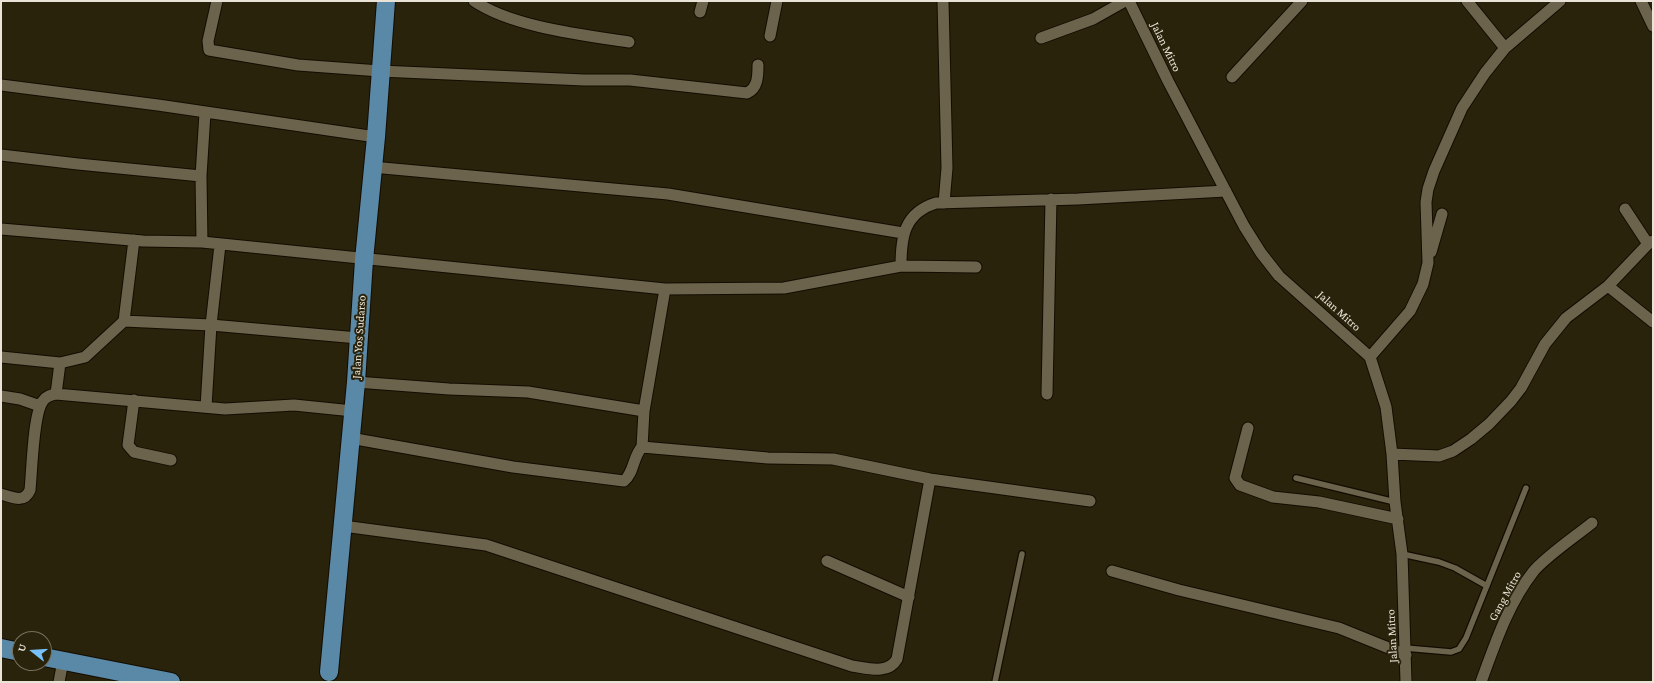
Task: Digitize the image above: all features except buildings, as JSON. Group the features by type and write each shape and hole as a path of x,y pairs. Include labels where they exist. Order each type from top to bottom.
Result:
{"highway":[{"name":"Jalan Yos Sudarso","path":"329,672 356,382 364,260 376,137 386,1"},
{"path":"1,648 12,650"},
{"path":"52,659 171,682"}],"street":[{"path":"217,1 208,41 209,50 298,65 584,80 630,80 747,93 752,91 755,87 758,65"},
{"path":"474,1 488,11 552,29 629,42"},
{"path":"700,12 703,1"},
{"path":"770,36 777,1"},
{"path":"943,1 947,168 944,203"},
{"path":"1041,38 1093,19 1125,1"},
{"name":"Jalan Mitro","path":"1129,1 1168,81 1242,222 1279,276 1370,357 1386,407 1392,454 1394,502 1398,519 1402,554 1406,682"},
{"path":"1232,77 1302,1"},
{"path":"1467,1 1503,52"},
{"path":"1428,263 1426,202 1428,189 1434,171 1462,108 1485,73 1503,52 1560,1"},
{"path":"1642,1 1653,25"},
{"path":"1,85 150,104 376,137"},
{"path":"202,242 204,113"},
{"path":"1,155 202,176"},
{"path":"372,167 668,194 903,233"},
{"path":"901,266 903,233 916,213 931,204 1078,199 1226,191"},
{"path":"1047,394 1051,199"},
{"path":"1392,454 1439,456 1453,451 1471,439 1489,424 1511,402 1545,344 1566,318 1608,286 1650,242 1625,210"},
{"path":"1370,357 1410,311 1423,284 1442,214"},
{"path":"1,229 134,240 202,242 364,260 664,289 784,288 901,266 976,268"},
{"path":"1,357 60,363 85,357 124,321 134,240"},
{"path":"206,407 211,325 220,245"},
{"path":"1608,286 1653,322"},
{"path":"350,438 513,467 622,482 627,479 638,452 642,447 644,410 664,289"},
{"path":"124,321 211,325 358,338"},
{"path":"56,394 60,363"},
{"path":"356,382 449,389 528,392 644,410"},
{"path":"1,494 22,499 27,496 30,490 37,413 47,397 56,394 206,407 241,409 294,405 353,411"},
{"path":"1,396 20,399 40,406"},
{"path":"134,400 128,445 134,452 171,460"},
{"path":"1248,428 1235,478 1240,485 1273,497 1319,502 1398,519"},
{"path":"642,447 768,458 833,459 930,479 1090,501"},
{"path":"343,526 486,545 852,666 876,669 890,666 897,659 930,479"},
{"name":"Gang Mitro","path":"1481,682 1501,627 1516,598 1534,571 1592,523"},
{"path":"826,561 909,597"},
{"path":"1112,571 1179,590 1339,628 1406,652"},
{"path":"59,682 64,661"}],"lane":[{"path":"1296,478 1394,502"},
{"path":"1406,652 1451,652 1459,649 1466,638 1526,488"},
{"path":"995,682 1022,554"},
{"path":"1402,554 1455,568 1487,586"}]}
